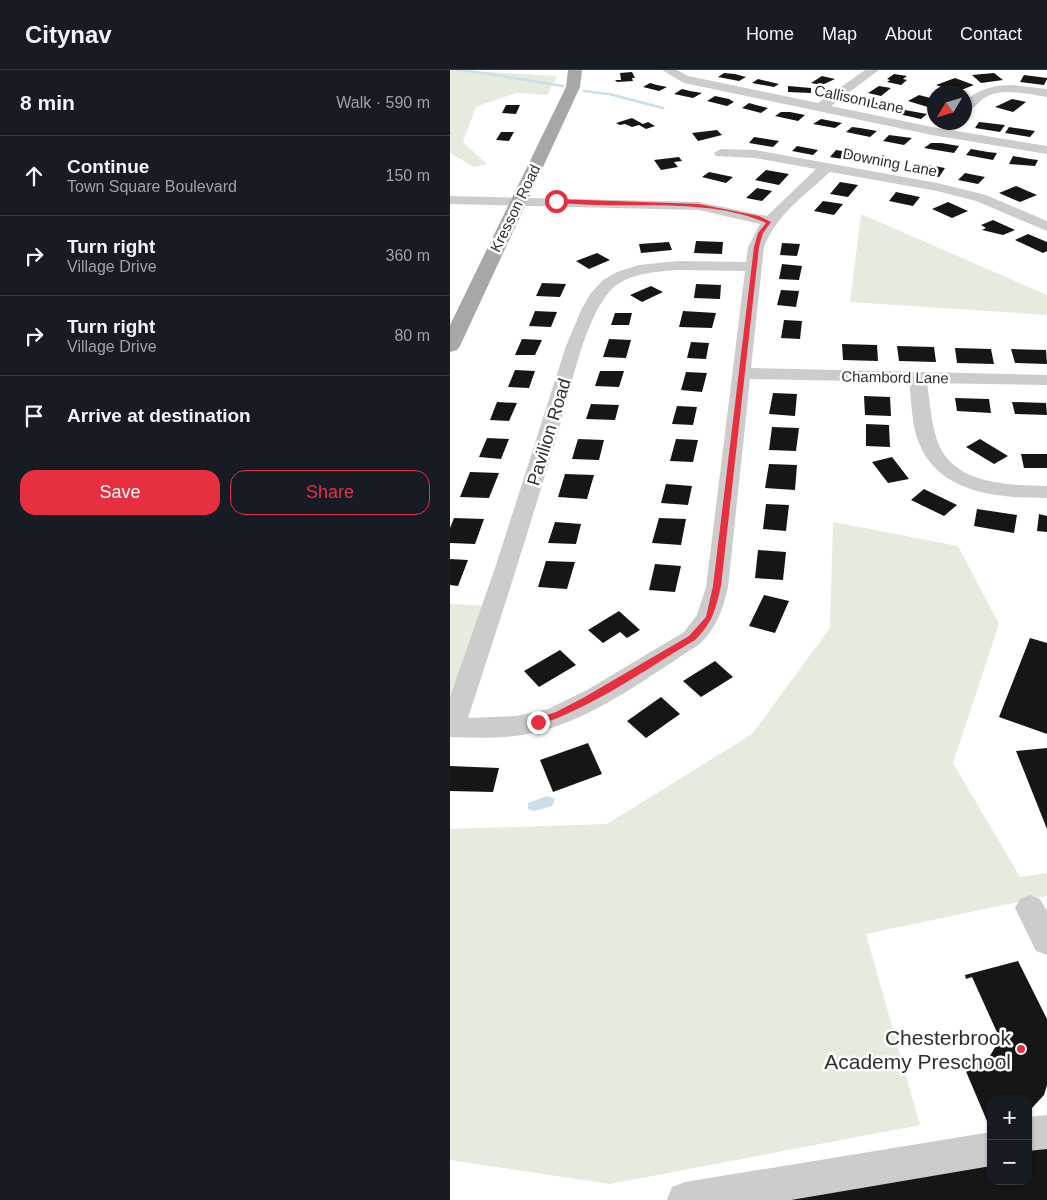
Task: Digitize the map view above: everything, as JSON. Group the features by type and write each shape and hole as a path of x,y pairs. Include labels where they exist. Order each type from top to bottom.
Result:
{"main road":[{"name":"Kresson Road","path":"450,346 573,87 575,70"}],"street":[{"name":"Callison Lane","path":"668,70 684,79 941,132 1047,150"},
{"path":"821,107 873,70"},
{"path":"972,102 979,96 990,92 1016,89 1047,92"},
{"name":"Downing Lane","path":"721,153 755,154 937,186 981,198 1047,226"},
{"path":"451,727 515,726 559,714 692,638 705,625 710,617 717,586 754,267 764,221 827,166"},
{"path":"450,200 695,211 753,222 764,221"},
{"name":"Pavilion Road","path":"451,727 507,564 573,356 593,303 601,291 616,278 643,270 668,266 754,267"},
{"name":"Chambord Lane","path":"743,373 1047,380"},
{"path":"917,378 928,442 935,457 949,470 969,482 993,489 1047,492"},
{"path":"1030,908 1047,941"},
{"path":"1032,1134 1047,1132"},
{"path":"685,1200 987,1150"}],"green space":[{"path":"450,70 557,76 547,95 516,93 476,107 463,142 487,164 474,167 450,153"},
{"path":"861,214 1047,295 1047,315 850,302"},
{"path":"833,522 958,546 999,624 953,763 1020,877 1047,873 1047,896 866,934 920,1125 610,1184 450,1160 450,829 607,824 752,734 830,628"},
{"path":"450,604 493,606 450,727"}],"water":[{"path":"547,796 555,799 552,806 534,811 528,809 528,803"}],"building":[{"path":"632,72 635,78 632,78 633,81 617,82 615,80 621,80 620,73"},
{"path":"724,73 746,77 739,81 718,77"},
{"path":"994,73 1003,80 981,83 972,75"},
{"path":"894,74 907,76 903,79 907,80 901,85 887,82 890,80 887,79"},
{"path":"1024,75 1047,79 1044,85 1020,82"},
{"path":"822,76 835,79 822,85 811,83"},
{"path":"955,78 974,85 972,86 936,85"},
{"path":"758,79 779,84 774,87 752,83"},
{"path":"650,83 667,87 659,91 643,87"},
{"path":"788,86 811,88 811,93 788,92"},
{"path":"879,86 891,88 881,96 868,93"},
{"path":"682,89 702,93 693,98 674,94"},
{"path":"919,95 927,97 927,107 908,101"},
{"path":"715,96 734,102 727,106 707,101"},
{"path":"866,98 882,106 871,109 858,101"},
{"path":"1012,99 1026,102 1013,112 995,107"},
{"path":"749,103 768,108 761,113 742,108"},
{"path":"506,105 520,105 516,114 502,113"},
{"path":"899,109 927,114 921,119 894,113"},
{"path":"781,112 805,115 798,121 775,116"},
{"path":"632,118 643,124 648,122 655,126 646,129 639,125 632,127 616,123"},
{"path":"821,119 842,123 835,128 813,124"},
{"path":"979,122 1005,125 1000,132 975,128"},
{"path":"852,127 877,131 870,137 846,132"},
{"path":"1009,127 1035,131 1030,137 1005,133"},
{"path":"717,130 722,135 698,141 692,133"},
{"path":"501,132 514,132 509,141 496,140"},
{"path":"889,135 912,138 904,145 883,141"},
{"path":"754,137 779,141 773,147 749,143"},
{"path":"931,143 959,146 954,153 924,148"},
{"path":"797,146 818,150 813,155 792,151"},
{"path":"971,149 997,153 993,160 966,155"},
{"path":"836,150 861,154 855,161 830,157"},
{"path":"1013,156 1038,160 1035,166 1009,164"},
{"path":"679,157 682,161 674,162 678,167 661,170 654,160"},
{"path":"873,158 898,163 894,168 869,164"},
{"path":"917,163 945,168 939,177 910,172"},
{"path":"766,170 789,174 779,185 755,180"},
{"path":"709,172 733,177 726,183 702,177"},
{"path":"965,173 985,177 978,184 958,180"},
{"path":"840,182 858,185 848,197 830,194"},
{"path":"1016,186 1037,195 1020,202 999,193"},
{"path":"757,188 772,191 762,201 746,198"},
{"path":"896,192 920,197 913,206 889,201"},
{"path":"823,201 843,204 834,215 814,211"},
{"path":"948,202 968,211 952,218 932,209"},
{"path":"993,220 1015,230 1003,235 982,230 986,228 981,225"},
{"path":"1028,234 1047,242 1047,251 1043,253 1015,240"},
{"path":"696,241 723,242 722,254 694,253"},
{"path":"669,242 672,250 641,253 639,244"},
{"path":"782,243 800,244 797,256 780,255"},
{"path":"597,253 610,260 589,269 576,261"},
{"path":"782,264 802,266 799,280 779,279"},
{"path":"542,283 566,284 560,297 536,296"},
{"path":"696,284 721,285 720,299 694,298"},
{"path":"651,286 663,292 642,302 630,295"},
{"path":"781,290 799,291 796,307 777,305"},
{"path":"535,311 557,312 551,327 529,326"},
{"path":"683,311 716,313 712,328 679,327"},
{"path":"615,313 632,313 629,325 611,325"},
{"path":"784,320 802,321 800,339 781,338"},
{"path":"522,339 542,340 535,355 515,355"},
{"path":"609,339 631,340 626,358 603,357"},
{"path":"691,342 709,343 706,359 687,358"},
{"path":"842,344 877,345 878,361 843,360"},
{"path":"897,346 934,347 936,362 899,361"},
{"path":"955,348 991,349 994,364 957,363"},
{"path":"1011,349 1046,350 1047,364 1015,363"},
{"path":"515,370 535,371 529,388 508,387"},
{"path":"600,371 624,371 619,387 595,386"},
{"path":"686,372 707,373 702,392 681,390"},
{"path":"773,393 797,394 795,416 769,414"},
{"path":"864,396 890,397 891,416 865,415"},
{"path":"955,398 989,399 991,413 957,411"},
{"path":"497,402 517,403 509,421 490,420"},
{"path":"1012,402 1046,403 1047,415 1015,414"},
{"path":"591,404 619,405 615,420 586,419"},
{"path":"677,406 697,407 693,425 672,424"},
{"path":"866,424 889,425 890,447 866,446"},
{"path":"772,427 799,428 796,451 769,450"},
{"path":"487,438 509,439 501,459 479,457"},
{"path":"578,439 604,440 599,460 572,459"},
{"path":"676,439 698,440 693,462 670,461"},
{"path":"980,439 1008,456 994,464 966,447"},
{"path":"1021,454 1047,454 1047,468 1024,468"},
{"path":"892,457 909,479 888,483 872,462"},
{"path":"769,464 797,465 795,490 765,488"},
{"path":"470,472 499,473 489,498 460,497"},
{"path":"565,474 594,475 587,499 558,497"},
{"path":"666,484 692,486 688,505 661,503"},
{"path":"924,489 957,505 944,516 911,500"},
{"path":"766,504 789,505 786,531 763,529"},
{"path":"977,509 1017,515 1014,533 974,526"},
{"path":"1039,514 1047,516 1047,532 1037,531"},
{"path":"454,518 484,519 475,544 450,543 450,528"},
{"path":"659,518 686,519 681,545 652,543"},
{"path":"555,522 581,524 576,544 548,543"},
{"path":"758,550 786,552 783,580 755,578"},
{"path":"450,559 468,560 458,586 450,585"},
{"path":"546,561 575,562 567,589 538,587"},
{"path":"655,564 681,566 675,592 649,590"},
{"path":"764,595 789,601 775,633 749,626"},
{"path":"619,611 640,630 627,638 620,632 603,643 588,630"},
{"path":"1030,638 1047,643 1047,734 999,717"},
{"path":"560,650 576,665 539,687 524,671"},
{"path":"715,661 733,677 701,697 683,681"},
{"path":"661,697 680,714 646,738 627,721"},
{"path":"588,743 602,774 553,792 540,760"},
{"path":"1047,748 1047,829 1016,751"},
{"path":"450,766 499,768 493,792 450,791"},
{"name":"Chesterbrook Academy Preschool","path":"1018,961 1047,1019 1047,1085 1044,1095 1032,1108 1032,1095 987,1095 987,1121 962,1062 969,1061 970,1064 988,1059 1000,1039 972,977 966,979 965,975"},
{"path":"1047,1145 1047,1200 784,1200 987,1164 987,1185 1032,1185 1032,1148"}],"waterway":[{"path":"457,70 563,86"},
{"path":"584,91 609,94 663,108"}],"place":[{"name":"Chesterbrook Academy Preschool","path":"1021,1049"}],"route":[{"path":"538,722 586,700 692,638 710,617 717,586 756,247 761,233 769,222 760,220 758,217 699,206 556,201"}]}
